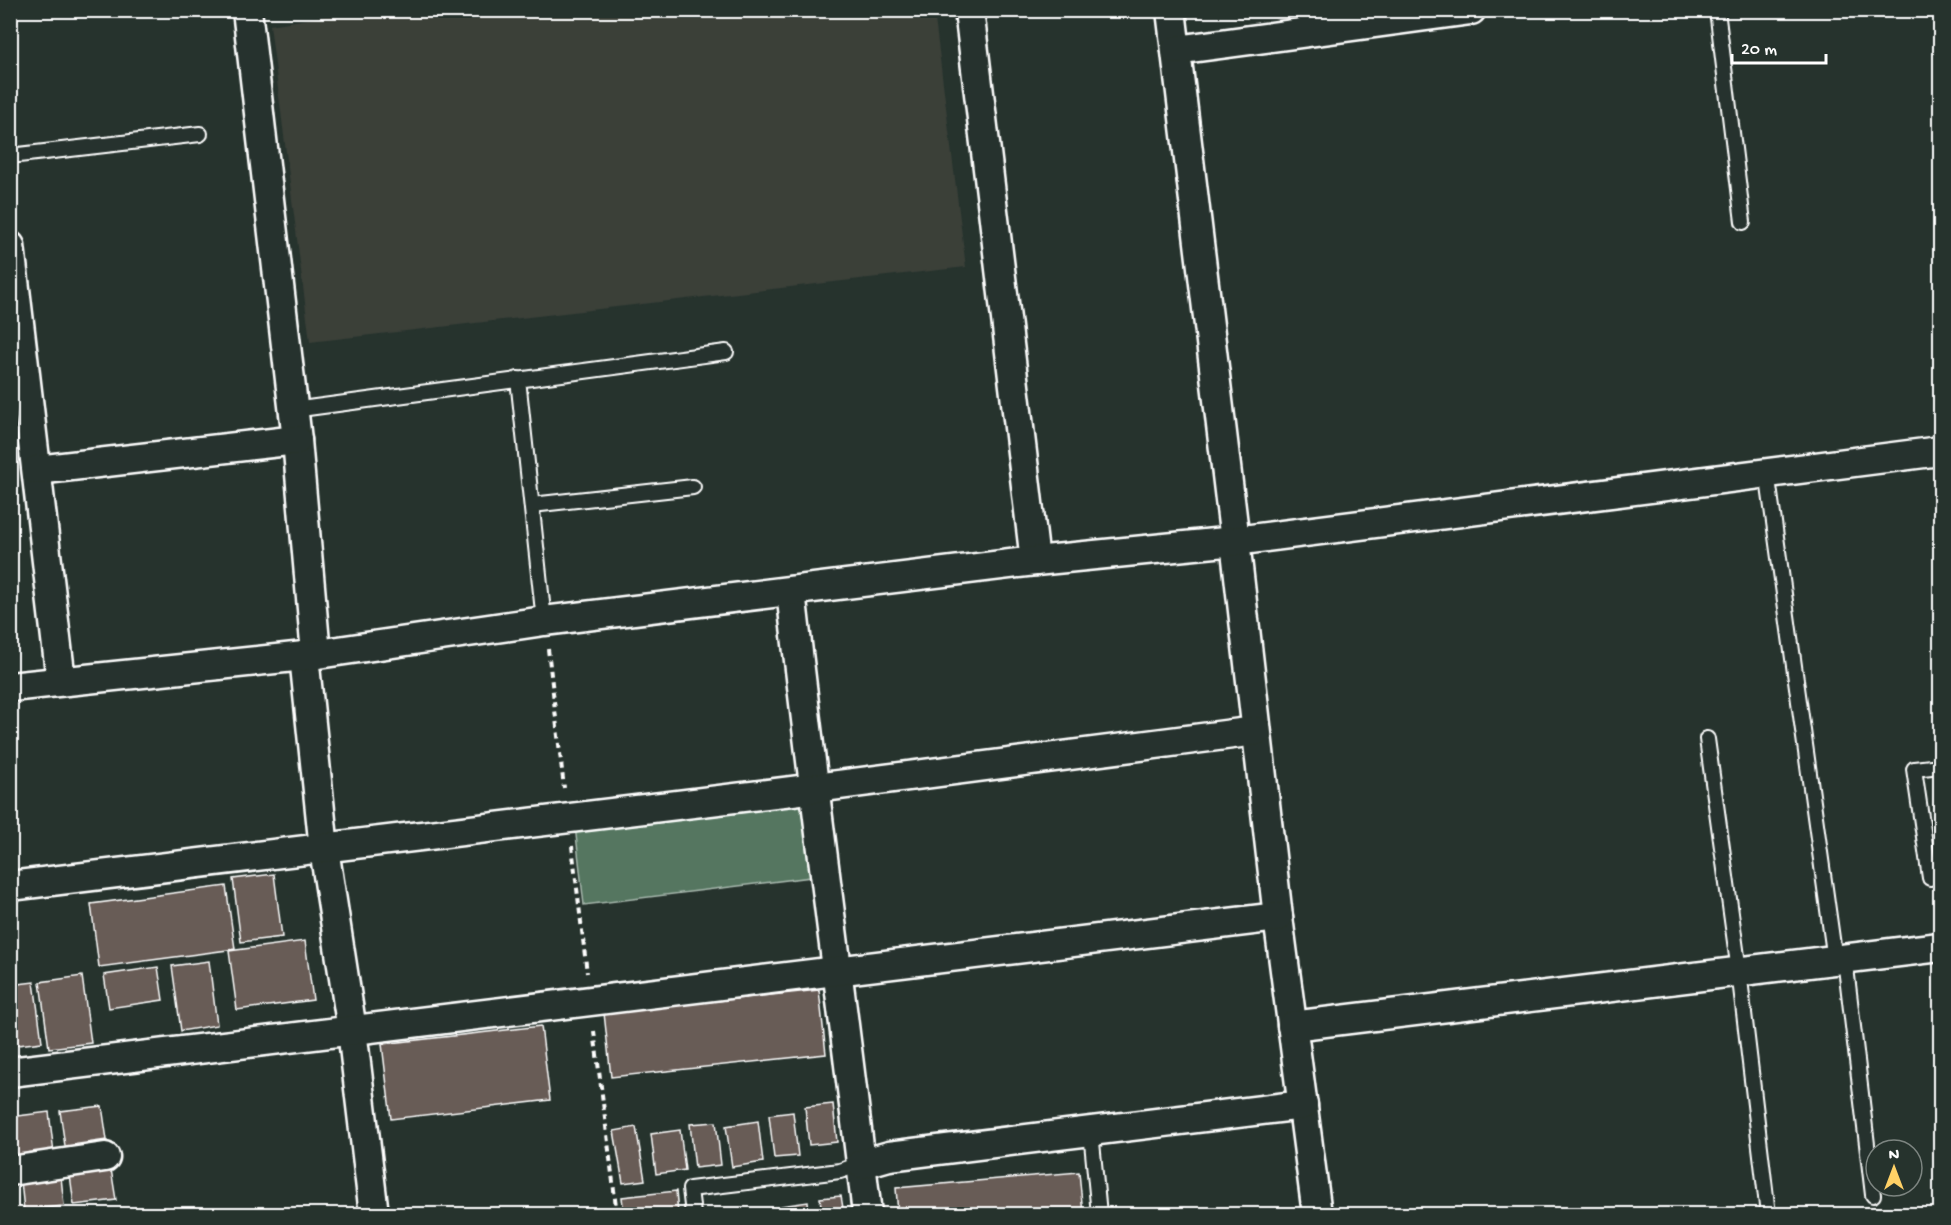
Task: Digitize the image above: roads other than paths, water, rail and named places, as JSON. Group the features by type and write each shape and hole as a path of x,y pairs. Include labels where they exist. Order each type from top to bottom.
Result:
{"street":[{"path":"247,10 297,440 324,849 352,1030 374,1215"},
{"path":"969,10 1035,561"},
{"path":"1170,10 1278,917 1317,1215"},
{"path":"1176,50 1471,10"},
{"path":"10,246 61,681"},
{"path":"37,470 297,440"},
{"path":"10,687 310,655 544,621 1035,561 1235,541 1941,451"},
{"path":"791,591 813,789 867,1215"},
{"path":"10,886 813,789 1257,731"},
{"path":"10,1072 1278,917"},
{"path":"1292,1026 1941,947"},
{"path":"861,1164 889,1156 1303,1105"},
{"path":"10,1171 105,1157"}],"lane":[{"path":"1717,10 1743,222"},
{"path":"10,156 201,134"},
{"path":"294,410 726,352"},
{"path":"518,379 544,621"},
{"path":"1767,472 1866,1138"},
{"path":"532,505 693,487"},
{"path":"1707,739 1739,971 1768,1215"},
{"path":"1941,766 1914,769 1930,878 1941,876"},
{"path":"1091,1132 1099,1215"},
{"path":"693,1215 690,1189 840,1171 861,1164"}]}
